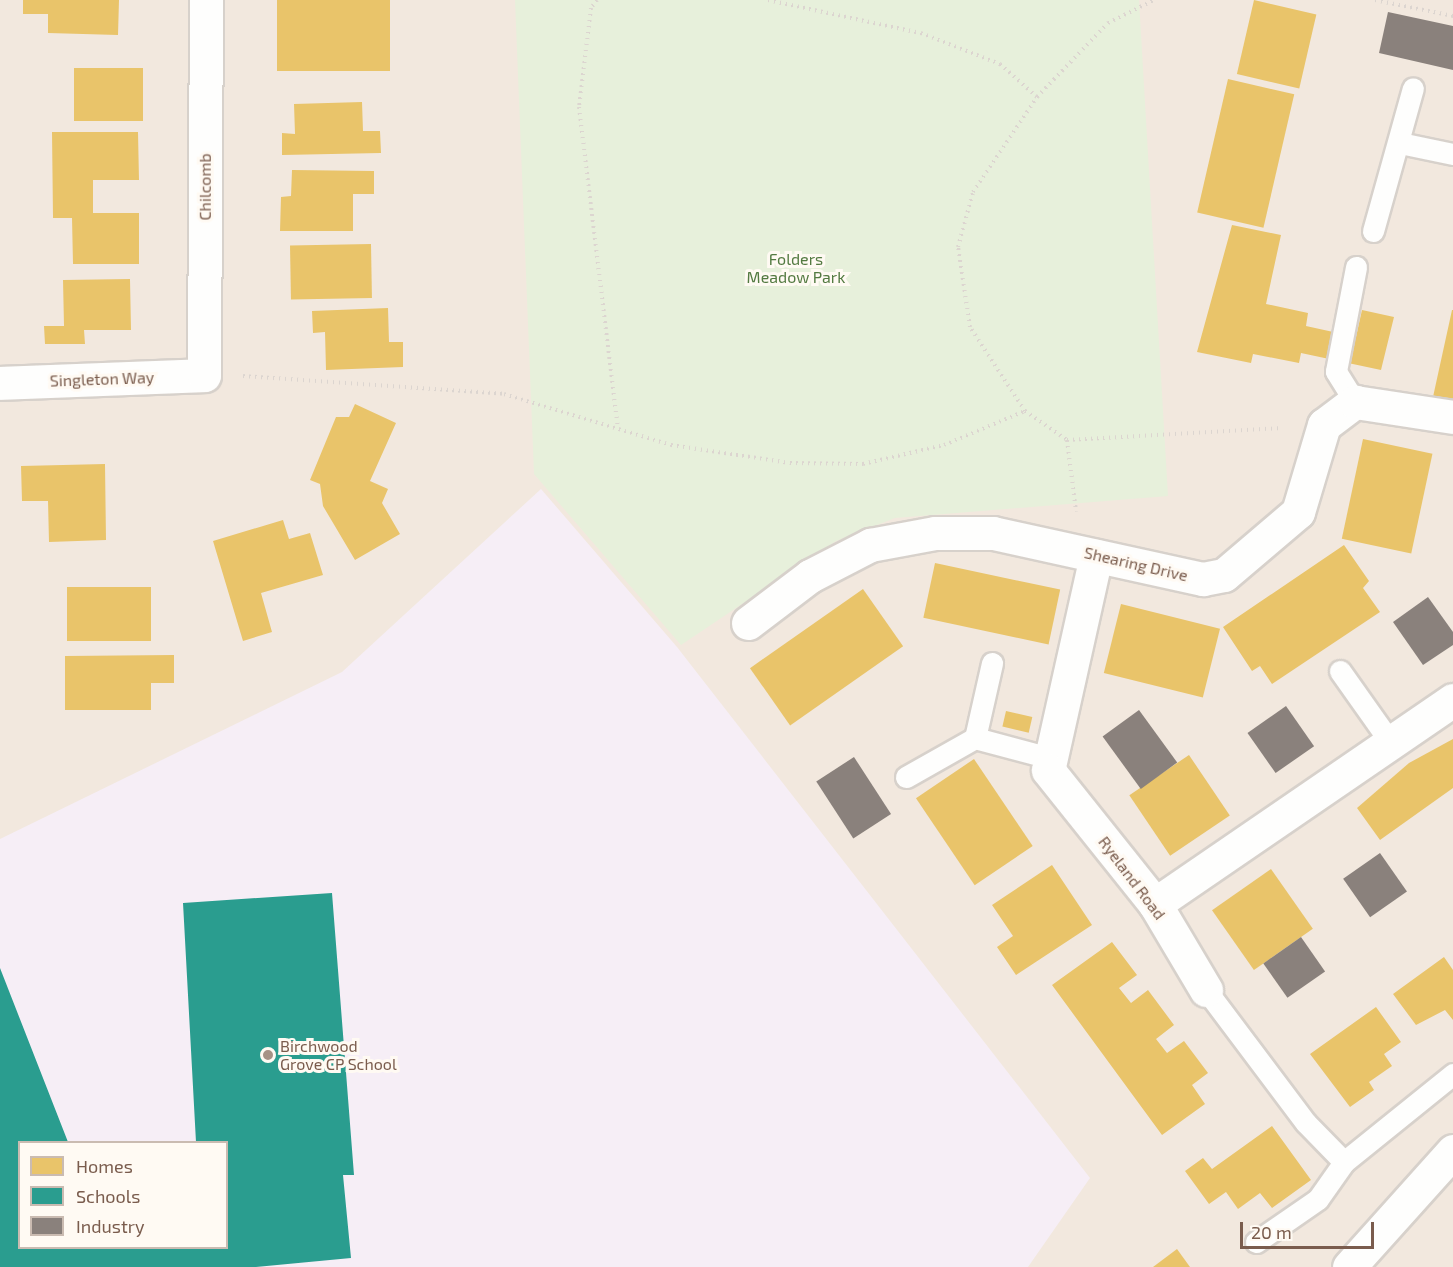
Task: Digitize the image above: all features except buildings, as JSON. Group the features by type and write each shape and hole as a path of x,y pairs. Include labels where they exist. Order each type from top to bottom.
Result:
{"street":[{"name":"Chilcomb","path":"204,375 206,0"},
{"name":"Singleton Way","path":"0,383 204,375"},
{"path":"1324,426 1355,402 1453,417"},
{"name":"Shearing Drive","path":"748,623 810,576 870,545 935,533 993,533 1203,579 1224,575 1298,512 1324,426"},
{"path":"1050,758 1083,553"},
{"path":"1155,904 1453,700"},
{"name":"Ryeland Road","path":"1050,758 1048,770 1155,904 1206,990"},
{"path":"1349,1267 1453,1151"}],"lane":[{"path":"1373,231 1400,144 1413,88"},
{"path":"1400,144 1453,154"},
{"path":"1355,402 1336,372 1356,267"},
{"path":"975,738 992,663"},
{"path":"1340,671 1391,743"},
{"path":"906,777 975,738 1050,758"},
{"name":"Ryeland Road","path":"1206,990 1306,1123 1344,1162"},
{"path":"1256,1242 1318,1199 1344,1162 1453,1074"}],"path":[{"path":"597,0 591,8 579,107 618,428"},
{"path":"768,0 921,33 1000,64 1037,97"},
{"path":"1154,0 1108,23 1037,97 973,192 958,247 970,327 1025,411 1067,440 1324,426"},
{"path":"1375,0 1453,16"},
{"path":"204,375 504,394 671,445 768,459 863,464 944,445 1025,411"},
{"path":"1067,440 1083,553"}],"shaded area":[{"path":"0,0 1453,0 1453,1267 0,1267"},
{"path":"541,489 677,647 1090,1178 1028,1267 0,1267 0,839 342,672"}],"green space":[{"name":"Folders Meadow Park","path":"515,0 1139,0 1168,496 895,518 836,541 681,645 534,474"}],"place":[{"name":"Birchwood Grove CP School","path":"268,1055"}]}
